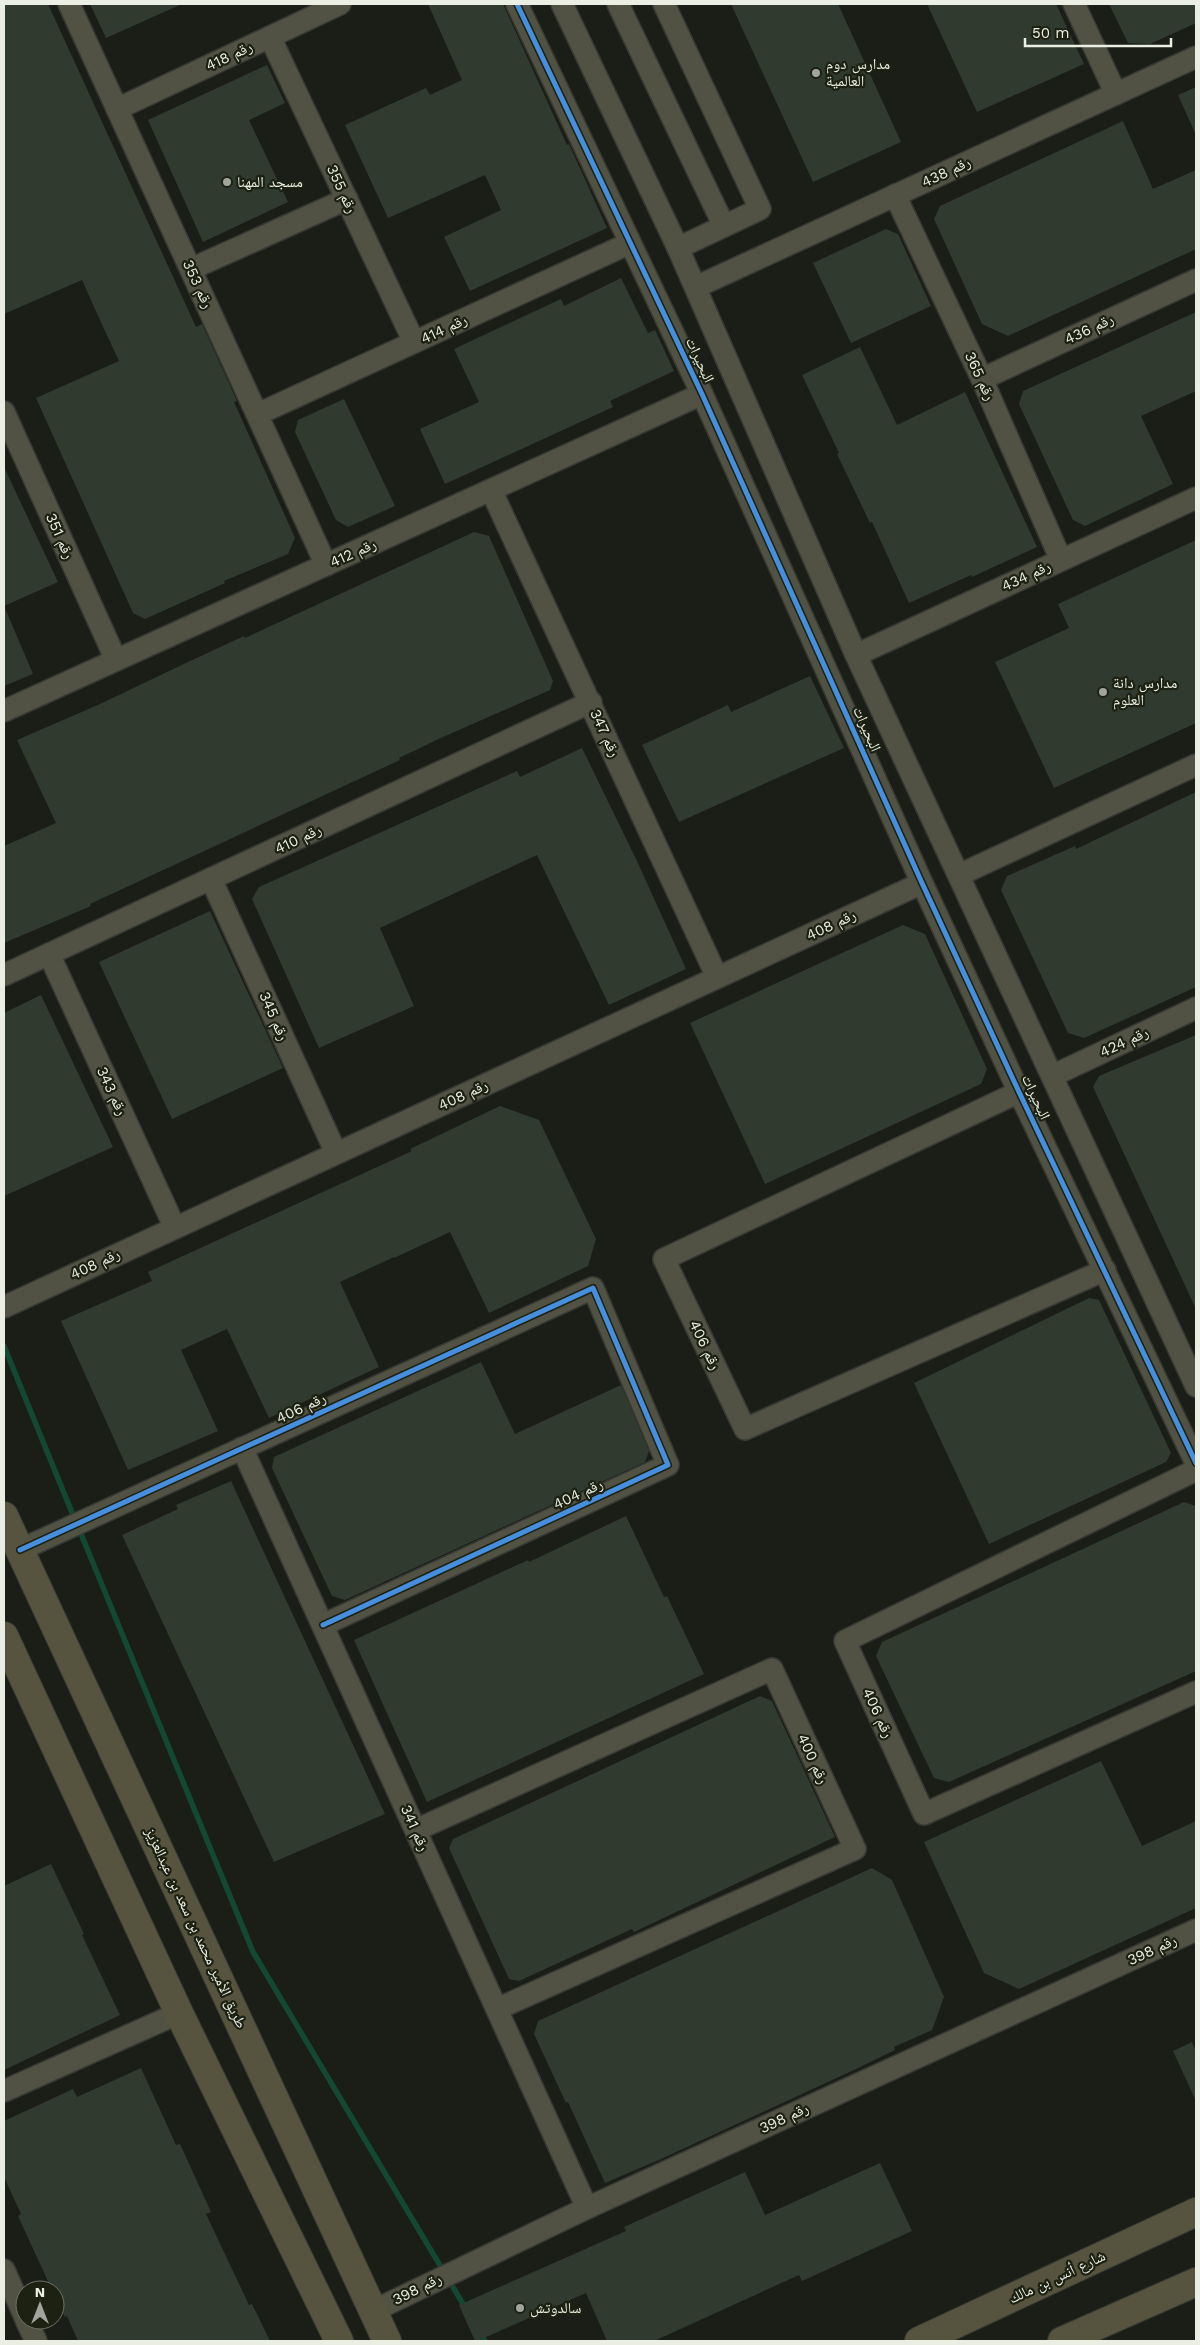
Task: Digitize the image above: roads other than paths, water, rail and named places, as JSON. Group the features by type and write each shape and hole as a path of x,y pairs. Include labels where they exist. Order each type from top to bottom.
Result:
{"main road":[{"name":"طريق الأمير محمد بن سعد بن عبدالعزيز","path":"4,1516 387,2341"},
{"path":"4,1636 179,2013 339,2341"},
{"name":"شارع أنس بن مالك","path":"918,2341 1196,2212"},
{"path":"1062,2341 1196,2282"}],"street":[{"name":"رقم 353","path":"69,4 326,565"},
{"name":"رقم 418","path":"117,108 340,4"},
{"name":"البحيرات","path":"517,4 702,394 922,883 1019,1092 1196,1463"},
{"name":"البحيرات","path":"562,4 696,286 855,652 1196,1386"},
{"path":"618,4 724,226"},
{"path":"664,4 760,208 678,248"},
{"path":"1074,4 1116,94"},
{"name":"رقم 355","path":"270,37 414,342"},
{"name":"رقم 438","path":"696,286 1196,57"},
{"name":"رقم 365","path":"895,195 982,379 1061,560"},
{"path":"191,269 347,200"},
{"name":"رقم 414","path":"258,414 630,242"},
{"name":"رقم 436","path":"982,379 1196,280"},
{"name":"رقم 412","path":"4,711 702,394"},
{"name":"رقم 351","path":"4,412 116,660"},
{"name":"رقم 347","path":"492,490 718,977"},
{"name":"رقم 434","path":"823,662 855,652 1196,498"},
{"name":"رقم 410","path":"4,975 591,702"},
{"path":"959,875 1196,765"},
{"name":"رقم 345","path":"212,879 336,1153"},
{"name":"رقم 408","path":"4,1307 922,883"},
{"name":"رقم 343","path":"49,954 175,1228"},
{"name":"رقم 424","path":"1052,1076 1196,1008"},
{"name":"رقم 406","path":"1019,1092 664,1259 745,1429 1105,1270"},
{"name":"رقم 406","path":"20,1550 592,1288"},
{"name":"رقم 404","path":"322,1625 668,1465 592,1288"},
{"name":"رقم 341","path":"242,1448 587,2208"},
{"name":"رقم 406","path":"1196,1470 845,1641 924,1814 1196,1692"},
{"name":"رقم 400","path":"416,1830 772,1669 855,1849 497,2009"},
{"name":"رقم 398","path":"373,2310 587,2208 1196,1930"},
{"path":"4,2091 179,2013"},
{"path":"4,2270 15,2294"}],"waterway":[{"path":"4,1346 75,1520"},
{"path":"79,1529 253,1952 466,2309"},
{"path":"479,2332 485,2341"}],"place":[{"name":"مدارس دوم العالمية","path":"816,73"},
{"name":"مسجد المهنا","path":"227,182"},
{"name":"مدارس دانة العلوم","path":"1103,692"},
{"name":"سالدوتش","path":"520,2308"}]}
